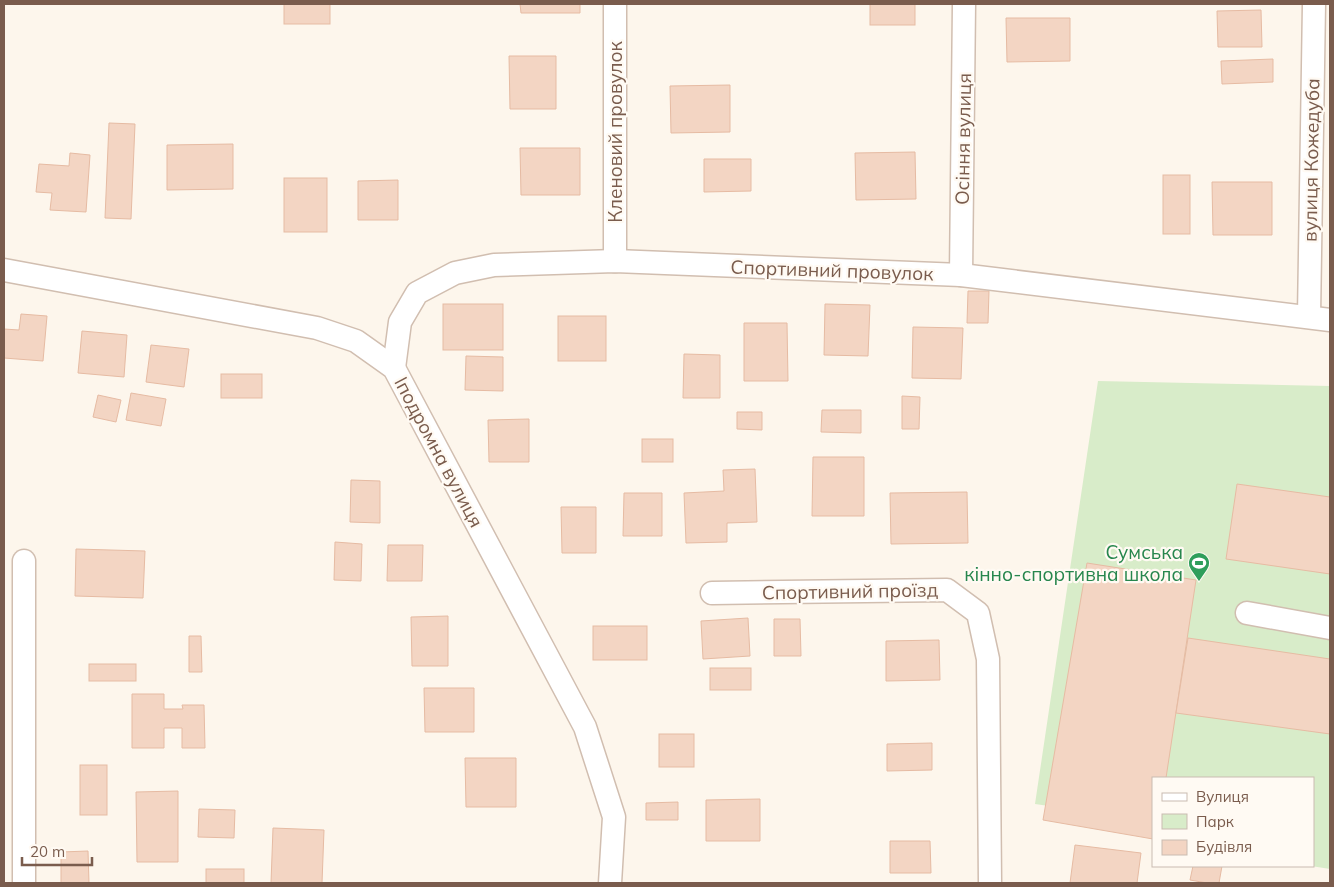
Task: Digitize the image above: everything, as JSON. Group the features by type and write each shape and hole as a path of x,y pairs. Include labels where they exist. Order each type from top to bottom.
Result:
{"street":[{"name":"Кленовий провулок","path":"615,4 615,261"},
{"name":"Осіння вулиця","path":"961,275 964,4"},
{"name":"вулиця Кожедуба","path":"1314,4 1320,318"},
{"name":"Спортивний провулок","path":"394,368 400,322 417,294 455,273 494,265 615,261 961,275 1320,318"},
{"name":"Іподромна вулиця","path":"4,270 317,328 356,341 394,368 585,727 614,818 610,883"},
{"path":"24,561 24,883"},
{"name":"Спортивний проїзд","path":"712,593 947,590 978,613 988,659 990,883"},
{"path":"1247,613 1330,628"}],"green space":[{"name":"Сумська кінно-спортивна школа","path":"1098,381 1330,386 1330,869 1314,866 1314,777 1152,777 1152,821 1035,804"}],"building":[{"path":"284,4 330,4 330,24 284,24"},
{"path":"520,4 580,4 580,13 521,13"},
{"path":"870,4 915,4 915,25 870,25"},
{"path":"1261,10 1262,47 1218,47 1217,11"},
{"path":"1006,18 1070,18 1070,61 1007,62"},
{"path":"509,56 556,56 556,109 510,109"},
{"path":"1273,59 1273,82 1222,84 1221,61"},
{"path":"730,85 730,132 671,133 670,86"},
{"path":"109,123 135,124 131,219 105,218"},
{"path":"233,144 233,189 167,190 167,145"},
{"path":"520,148 580,148 580,195 521,195"},
{"path":"915,152 916,199 856,200 855,153"},
{"path":"70,153 90,155 86,212 50,210 52,193 36,192 39,164 69,166"},
{"path":"704,159 751,159 751,191 704,192"},
{"path":"1163,175 1190,175 1190,234 1163,234"},
{"path":"284,178 327,178 327,232 284,232"},
{"path":"398,180 398,220 358,220 358,181"},
{"path":"1212,182 1272,182 1272,235 1213,235"},
{"path":"968,291 989,291 988,323 967,323"},
{"path":"443,304 503,304 503,350 443,350"},
{"path":"825,304 870,305 868,356 824,355"},
{"path":"21,314 47,316 43,361 4,358 4,329 19,330"},
{"path":"558,316 606,316 606,361 558,361"},
{"path":"744,323 787,323 788,381 744,381"},
{"path":"913,327 963,328 961,379 912,378"},
{"path":"82,331 127,335 124,377 78,373"},
{"path":"151,345 189,349 184,387 146,382"},
{"path":"684,354 720,355 720,398 683,398"},
{"path":"466,356 503,357 503,391 465,390"},
{"path":"221,374 262,374 262,398 221,398"},
{"path":"131,393 166,399 161,426 126,420"},
{"path":"98,395 121,400 116,422 93,417"},
{"path":"902,396 920,397 919,429 902,429"},
{"path":"822,410 861,410 861,433 821,432"},
{"path":"737,412 762,412 762,430 737,429"},
{"path":"529,419 529,462 489,462 488,420"},
{"path":"642,439 673,439 673,462 642,462"},
{"path":"813,457 864,457 864,516 812,516"},
{"path":"755,469 757,522 727,523 727,542 686,543 684,493 724,491 723,470"},
{"path":"351,480 380,481 380,523 350,522"},
{"path":"1237,484 1330,497 1330,574 1226,559"},
{"path":"967,492 968,543 891,544 890,493"},
{"path":"624,493 662,493 662,536 623,536"},
{"path":"561,507 596,507 596,553 562,553"},
{"path":"335,542 362,544 361,581 334,580"},
{"path":"388,545 423,545 422,581 387,581"},
{"path":"76,549 145,551 143,598 75,596"},
{"path":"1087,563 1196,580 1166,777 1152,777 1152,839 1043,820"},
{"path":"448,616 448,666 412,666 411,617"},
{"path":"748,618 750,656 703,659 701,621"},
{"path":"774,619 800,619 801,656 774,656"},
{"path":"593,626 647,626 647,660 593,660"},
{"path":"189,636 201,636 202,672 189,672"},
{"path":"1188,638 1330,659 1330,734 1176,713"},
{"path":"939,640 940,680 886,681 886,641"},
{"path":"89,664 136,664 136,681 89,681"},
{"path":"710,668 751,668 751,690 710,690"},
{"path":"424,688 474,688 474,732 425,732"},
{"path":"132,694 164,694 164,709 183,709 182,705 204,705 205,748 182,748 182,728 164,728 164,748 132,748"},
{"path":"659,734 694,734 694,767 659,767"},
{"path":"932,743 932,770 887,771 887,744"},
{"path":"465,758 516,758 516,807 466,807"},
{"path":"80,765 107,765 107,815 80,815"},
{"path":"178,791 178,862 137,862 136,792"},
{"path":"760,799 760,841 706,841 706,800"},
{"path":"678,802 678,820 646,820 646,803"},
{"path":"199,809 235,810 234,838 198,837"},
{"path":"273,828 324,830 322,883 271,883"},
{"path":"890,841 930,841 931,873 890,873"},
{"path":"1075,845 1141,853 1137,883 1070,883"},
{"path":"88,851 89,883 61,883 61,852"},
{"path":"1193,867 1222,867 1219,883 1190,880"},
{"path":"206,869 244,869 244,883 206,883"}],"place":[{"name":"Сумська кінно-спортивна школа","path":"1199,582"}]}
